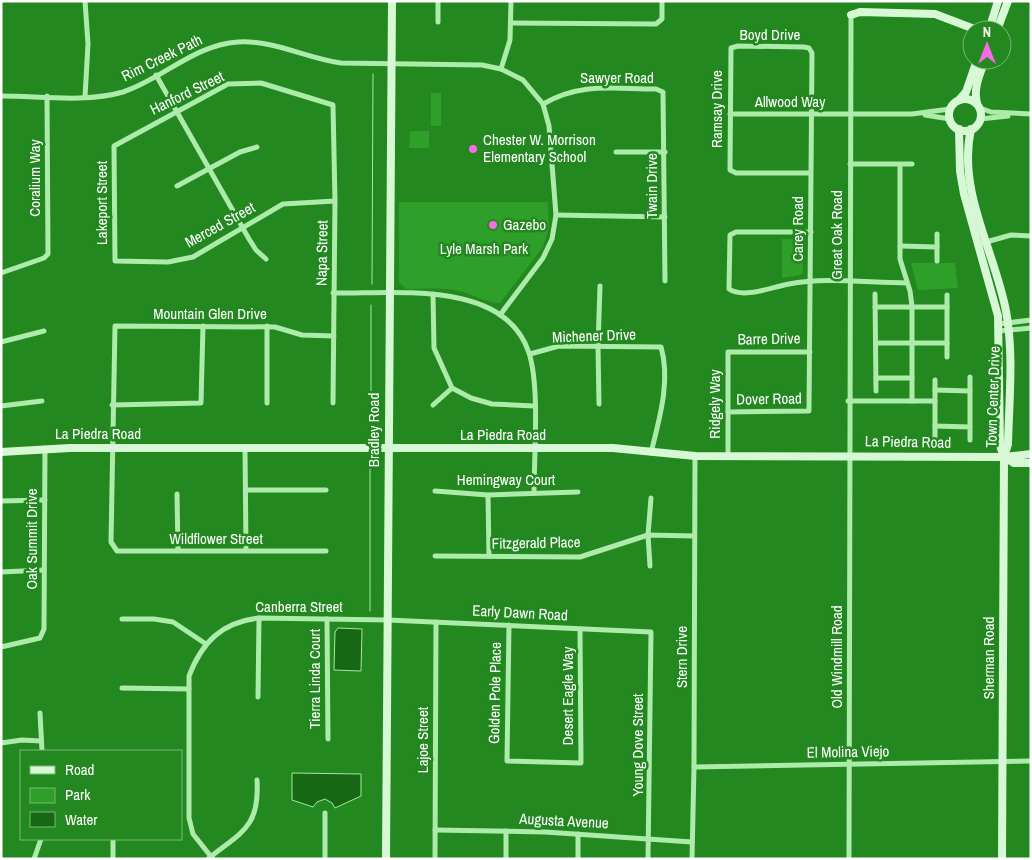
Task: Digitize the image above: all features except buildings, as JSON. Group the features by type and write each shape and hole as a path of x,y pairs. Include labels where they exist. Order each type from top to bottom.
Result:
{"street":[{"path":"85,1 88,44 85,97"},
{"name":"Bradley Road","path":"386,859 392,1"},
{"path":"438,1 438,22"},
{"path":"501,69 510,40 511,1"},
{"path":"511,23 656,24 662,19 662,1"},
{"path":"992,20 998,1"},
{"path":"1001,20 1008,1"},
{"path":"850,15 860,12 935,14 962,24"},
{"name":"Great Oak Road","path":"848,456 850,15"},
{"name":"Rim Creek Path","path":"1,96 85,97 124,91 205,49 236,42 276,45 323,60 342,63 482,65 501,69 523,80 542,104"},
{"name":"Boyd Drive","path":"731,48 738,46 809,48"},
{"name":"Ramsay Drive","path":"731,48 730,170 736,172 811,173"},
{"name":"Carey Road","path":"809,48 812,53 810,411"},
{"path":"950,119 950,110 966,92 974,70"},
{"path":"980,119 975,95 982,70"},
{"path":"156,75 242,227 256,250 266,259"},
{"name":"Hanford Street","path":"114,146 176,110 228,84 240,82 261,83 333,105"},
{"name":"Sawyer Road","path":"542,104 561,94 581,89 656,89 663,92"},
{"name":"Twain Drive","path":"663,92 665,281"},
{"name":"Coralium Way","path":"1,273 44,258 48,254 47,96"},
{"path":"959,100 968,99 978,106 1016,114"},
{"path":"500,315 543,258 552,239 556,215 549,126 542,104"},
{"name":"Napa Street","path":"333,105 335,201 333,402"},
{"path":"912,114 950,110"},
{"name":"Allwood Way","path":"730,114 912,114"},
{"path":"912,114 950,119 959,129 971,129 980,119 1031,114"},
{"name":"Town Center Drive","path":"959,129 964,194 1001,287 1008,444 1004,457"},
{"name":"Town Center Drive","path":"971,129 968,144 972,189 982,243"},
{"name":"Lakeport Street","path":"114,146 115,261"},
{"path":"178,186 240,152 257,147"},
{"path":"616,152 665,152"},
{"path":"850,164 912,164"},
{"path":"900,164 900,259 912,306 912,401"},
{"name":"Merced Street","path":"115,261 168,262 193,257 283,204 335,201"},
{"path":"556,215 665,217"},
{"path":"811,232 736,232 730,235 729,289 734,292 750,292 810,282 907,283"},
{"path":"937,234 937,261"},
{"path":"982,243 1011,236 1031,236"},
{"path":"900,246 937,247"},
{"path":"599,404 600,286"},
{"path":"333,293 457,296 482,304 500,315 516,329 530,354 534,406 534,493"},
{"path":"433,294 434,348 452,388 471,398 492,404 534,406"},
{"path":"875,294 876,391"},
{"path":"946,294 947,357"},
{"path":"875,307 947,307"},
{"path":"1003,327 1031,320"},
{"name":"Mountain Glen Drive","path":"112,405 115,326 275,326 302,335 334,336"},
{"path":"111,448 112,405 201,402 203,326"},
{"path":"267,326 267,402"},
{"path":"1003,327 1031,328"},
{"path":"1,342 44,331"},
{"path":"876,343 947,343"},
{"name":"Michener Drive","path":"530,354 559,346 661,348 664,389 651,453"},
{"name":"Barre Drive","path":"728,352 810,352"},
{"name":"Ridgely Way","path":"728,352 728,455"},
{"path":"970,377 970,440"},
{"path":"876,378 912,378"},
{"path":"935,380 935,439"},
{"path":"433,405 452,388"},
{"path":"935,390 970,391"},
{"path":"1,406 42,401"},
{"path":"848,401 935,401"},
{"name":"Dover Road","path":"728,412 810,411"},
{"path":"935,426 970,426"},
{"name":"La Piedra Road","path":"1,452 45,448 613,448 695,456 1004,457 1031,454"},
{"name":"Oak Summit Drive","path":"1,647 40,638 44,629 45,448"},
{"name":"Wildflower Street","path":"111,448 111,542 117,551 326,551"},
{"path":"246,448 246,551"},
{"name":"Stern Drive","path":"692,859 695,456"},
{"name":"Old Windmill Road","path":"848,456 849,859"},
{"name":"La Piedra Road","path":"1004,457 1014,463 1031,463"},
{"name":"Sherman Road","path":"1002,859 1004,457"},
{"path":"246,490 326,490"},
{"name":"Hemingway Court","path":"435,491 488,494 578,492"},
{"path":"177,494 178,551"},
{"path":"488,494 489,556"},
{"path":"650,566 648,535 651,498"},
{"path":"1,501 45,500"},
{"name":"Fitzgerald Place","path":"435,556 580,557 648,535 694,536"},
{"path":"1,572 44,570"},
{"path":"258,697 259,618"},
{"name":"Canberra Street","path":"211,858 193,834 191,826 188,760 189,676 197,655 212,637 242,620 259,618 388,620"},
{"path":"122,619 154,619 173,622 206,644"},
{"name":"Tierra Linda Court","path":"327,619 328,739"},
{"name":"Early Dawn Road","path":"388,620 651,632"},
{"name":"Lajoe Street","path":"435,859 436,622"},
{"name":"Golden Pole Place","path":"508,625 507,761 580,762"},
{"name":"Desert Eagle Way","path":"580,629 580,762"},
{"name":"Young Dove Street","path":"648,859 651,632"},
{"path":"122,688 189,688"},
{"path":"40,713 42,750"},
{"path":"1,743 22,740 42,741"},
{"path":"182,760 188,760"},
{"name":"El Molina Viejo","path":"694,767 1031,761"},
{"path":"211,858 239,836 252,822 258,799 257,780"},
{"path":"325,813 325,859"},
{"name":"Augusta Avenue","path":"435,830 578,834 692,842"},
{"path":"506,831 506,859"},
{"path":"578,834 578,859"},
{"path":"34,859 41,840"},
{"path":"112,840 112,859"}],"green space":[{"path":"431,93 441,93 441,126 431,126"},
{"path":"410,131 429,131 429,148 409,148"},
{"name":"Lyle Marsh Park","path":"399,202 548,202 549,228 543,247 500,303 490,302 452,290 406,289 399,282"},
{"path":"782,239 799,239 803,243 803,273 800,275 782,278"},
{"path":"911,263 955,263 958,288 918,290"}],"water":[{"path":"338,628 362,629 361,671 334,670 335,632"},
{"path":"292,773 361,774 361,796 335,808 332,803 325,799 317,802 313,807 292,800"}],"waterway":[{"path":"372,284 373,74"},
{"path":"371,305 371,435"},
{"path":"370,461 370,611"}],"place":[{"name":"Chester W. Morrison Elementary School","path":"473,149"},
{"name":"Gazebo","path":"493,225"}]}
